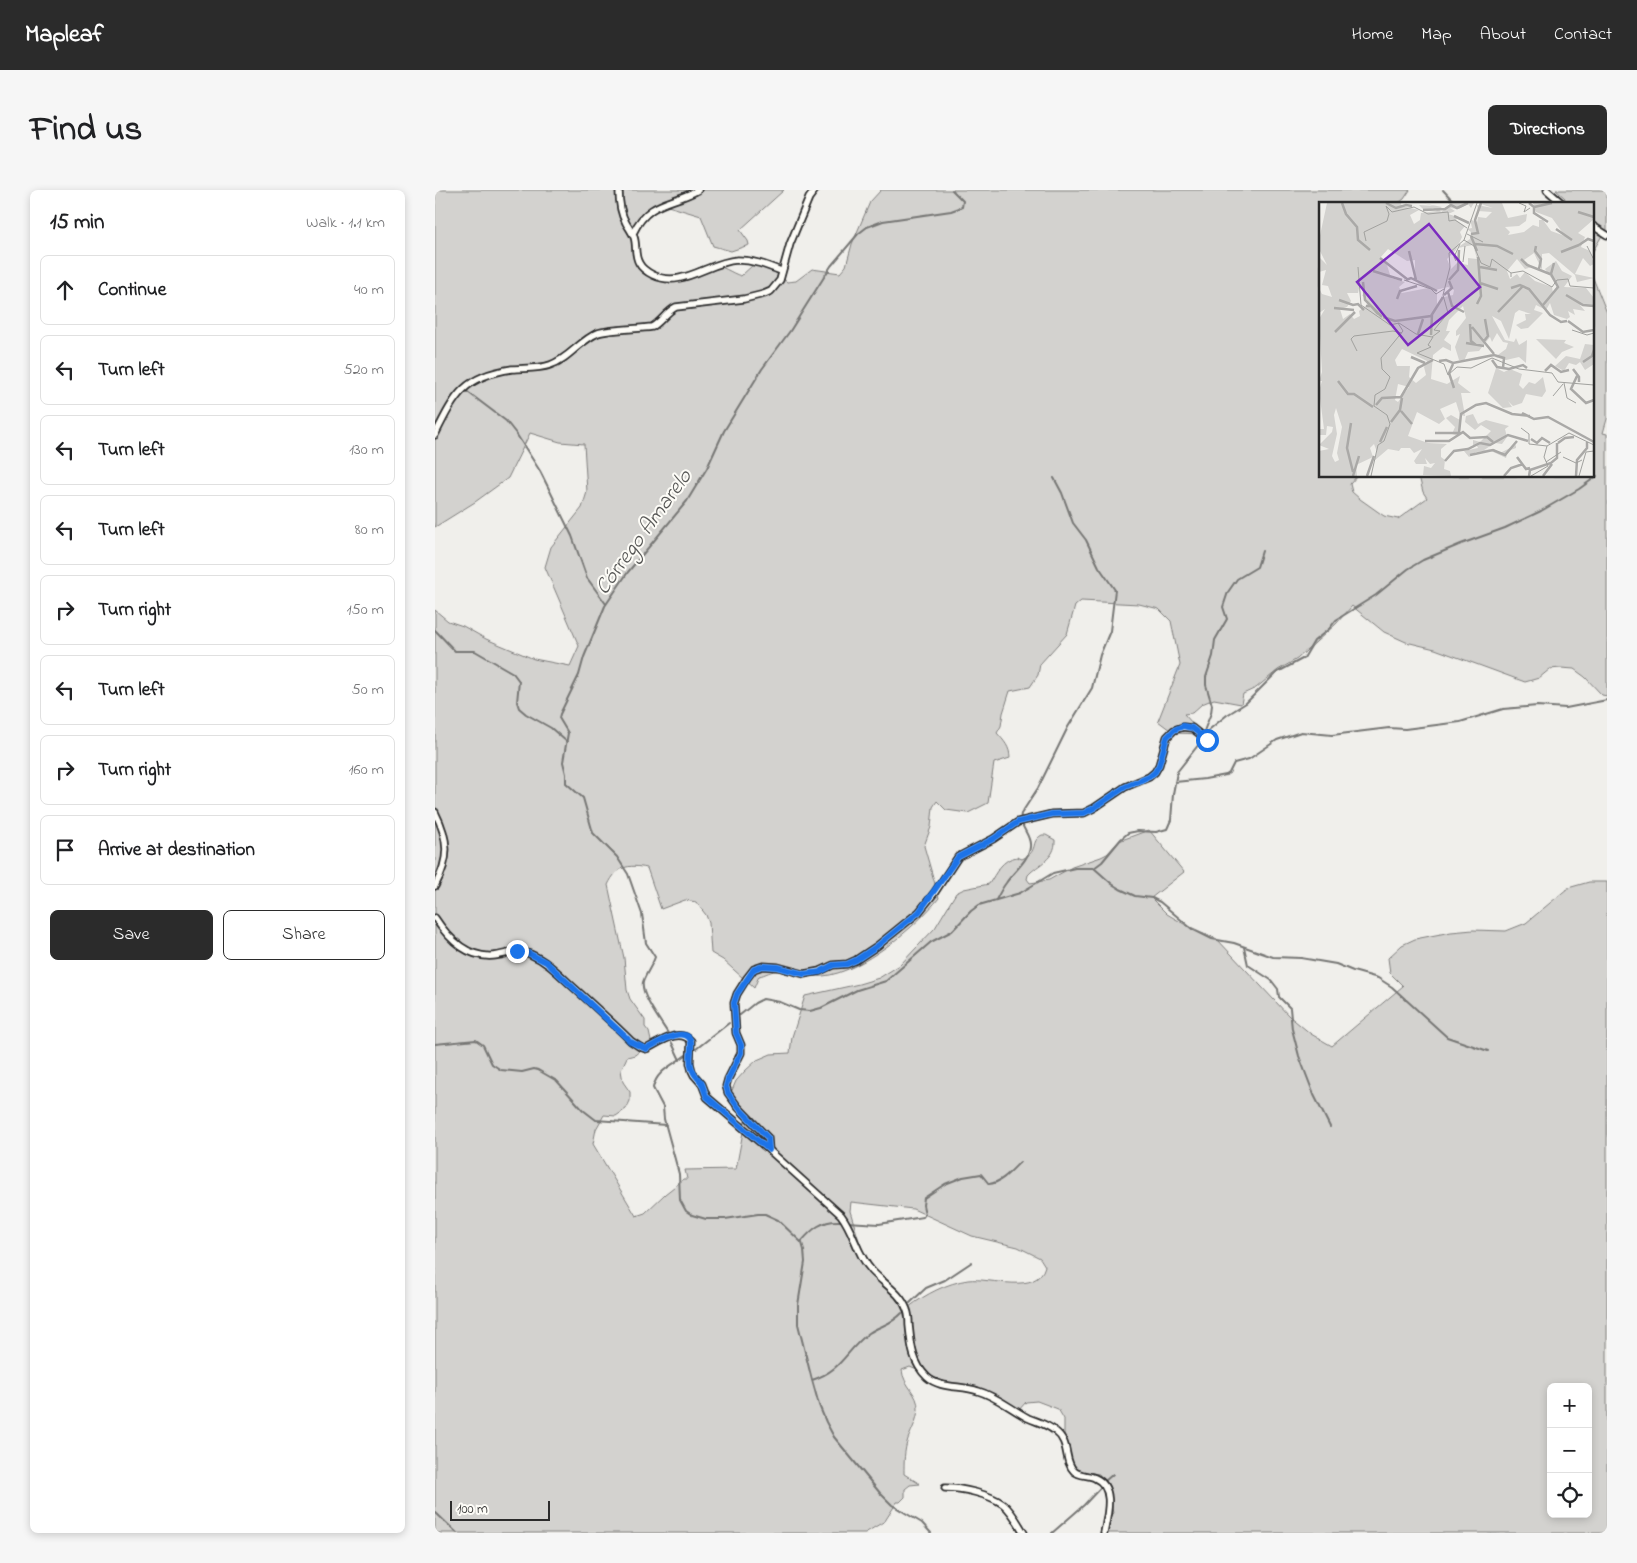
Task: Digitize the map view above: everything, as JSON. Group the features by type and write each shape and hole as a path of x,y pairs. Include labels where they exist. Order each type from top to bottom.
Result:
{"street":[{"path":"619,190 625,222 633,233 639,263 646,272 658,278 669,280 693,274 717,264 736,260 756,262 781,271"},
{"path":"633,233 641,221 653,209 698,190"},
{"path":"435,435 459,392 468,384 485,375 549,366 597,333 652,328 669,310 675,307 744,299 771,291 779,280 790,244 809,198 815,190"},
{"path":"1547,190 1561,202"},
{"path":"1595,227 1607,235"},
{"path":"769,1150 768,1138 738,1107 728,1093 726,1086 741,1053 741,1045 736,1033 734,1003 740,989 754,969 763,966 778,967 804,974 820,972 833,965 847,964 856,960 877,946 919,912 958,857 993,839 1018,822 1052,814 1084,813 1125,787 1149,777 1159,765 1167,737 1174,730 1183,726 1192,728 1207,740"},
{"path":"435,812 442,827 446,845 443,866 435,886"},
{"path":"435,918 444,931 464,949 479,955 492,956 517,951 528,953 546,962 631,1042 640,1047 646,1049 676,1035 687,1037 691,1041 690,1063 693,1075 702,1084 707,1097 841,1215 849,1226 860,1252 871,1270 894,1291 904,1304 908,1312 911,1349 915,1360 926,1376 937,1383 985,1393 1029,1418 1047,1425 1062,1438 1074,1471 1078,1474 1097,1479 1105,1485 1108,1496 1104,1533"},
{"path":"945,1488 967,1490 996,1500 1010,1511 1025,1533"}],"shaded area":[{"path":"435,190 784,190 740,230 749,245 731,251 713,246 701,216 661,205 643,222 636,239 636,245 642,265 657,275 679,276 712,265 719,266 741,276 754,264 771,269 787,282 796,281 812,269 840,273 846,266 852,244 870,202 881,190 1410,190 1400,202 1319,202 1319,478 1355,478 1350,484 1352,492 1384,516 1398,519 1427,498 1423,492 1420,478 1595,478 1595,283 1607,313 1607,419 1603,433 1607,434 1607,696 1602,695 1585,677 1574,669 1550,669 1539,678 1525,682 1435,649 1406,642 1384,632 1352,606 1336,624 1297,659 1278,670 1256,688 1243,694 1241,704 1214,699 1202,704 1192,713 1184,714 1202,734 1174,733 1158,721 1180,665 1171,621 1159,609 1139,604 1081,601 1075,606 1067,634 1040,664 1038,675 1030,687 1010,691 1001,726 997,733 1008,747 1010,758 994,763 988,803 968,813 946,810 937,801 933,807 931,827 924,846 939,898 917,922 871,957 838,973 823,976 810,977 773,971 759,976 754,988 723,960 711,953 709,923 706,915 696,902 685,900 661,909 647,868 634,866 619,870 615,874 608,885 624,958 627,990 630,999 645,1020 645,1027 649,1032 651,1041 635,1055 627,1057 621,1070 623,1082 630,1092 630,1101 626,1109 616,1116 604,1115 596,1129 593,1144 636,1216 645,1213 665,1194 684,1179 687,1179 685,1170 736,1169 746,1116 733,1108 730,1095 736,1081 757,1060 771,1054 790,1053 792,1037 805,996 879,978 900,965 935,928 956,893 964,889 989,884 1000,867 1007,861 1017,857 1022,859 1031,853 1036,841 1042,835 1055,840 1055,847 1050,857 1028,875 1027,879 1030,883 1049,880 1072,867 1101,857 1107,854 1119,841 1149,830 1184,872 1151,898 1167,914 1217,939 1289,1016 1311,1034 1332,1046 1403,986 1390,973 1388,958 1402,945 1415,939 1451,932 1473,930 1506,931 1526,923 1568,888 1589,882 1607,882 1607,1533 1100,1533 1102,1525 1113,1513 1107,1485 1099,1474 1074,1469 1064,1433 1064,1419 1058,1409 1037,1401 1026,1402 1018,1411 961,1386 943,1381 910,1367 902,1370 905,1380 916,1399 918,1409 906,1448 904,1474 920,1484 910,1485 905,1489 905,1497 900,1502 897,1502 885,1521 865,1533 435,1533 435,610 448,621 534,659 570,666 579,646 545,567 551,547 582,508 587,492 584,444 560,442 530,433 508,478 475,502 435,527","holes":["851,1202 913,1209 972,1236 1018,1247 1040,1258 1045,1266 1040,1275 1033,1280 1023,1283 978,1280 960,1281 937,1290 909,1307 879,1278 864,1257 850,1211"]},
{"path":"1556,190 1607,190 1607,231 1604,232 1595,248 1595,202 1564,202 1565,198"}],"waterway":[{"name":"Córrego Amarelo","path":"669,1035 648,1001 643,988 644,979 655,957 646,943 642,914 628,874 617,857 593,833 583,798 566,783 563,762 568,733 559,718 560,714 579,675 584,657 605,606 628,572 687,501 707,468 724,431 762,369 790,331 831,266 858,234 867,227 883,221 951,211 962,207 963,201 952,190"},
{"path":"1443,190 1454,202"},
{"path":"465,390 506,421 517,435 540,471 551,493 572,536 587,578 606,604"},
{"path":"996,900 1003,887 1027,857 1030,843 1021,823 1021,814 1038,788 1068,727 1092,688 1100,655 1110,631 1115,590 1099,567 1086,540 1073,523 1062,493 1054,478"},
{"path":"1205,733 1227,715 1246,703 1276,673 1304,658 1314,641 1329,629 1336,620 1376,595 1408,569 1423,560 1505,528 1541,511 1594,478"},
{"path":"740,1015 763,999 780,1002 799,1010 810,1011 821,1008 857,990 886,981 931,942 952,931 979,905 1020,893 1053,873 1075,868 1094,868 1102,862 1128,833 1138,831 1156,832 1167,829 1171,820 1177,772 1199,744 1211,713 1212,705 1206,685 1206,677 1213,656 1215,640 1227,619 1223,607 1228,592 1237,579 1257,567 1262,551"},
{"path":"435,630 455,651 475,651 513,673 519,681 517,702 519,708 551,728 567,742"},
{"path":"1175,782 1226,775 1234,763 1249,759 1277,740 1301,732 1332,735 1389,728 1405,729 1460,722 1503,709 1537,706 1566,708 1607,700"},
{"path":"1094,868 1120,889 1135,896 1152,898 1160,902 1192,929 1212,939 1234,943 1273,957 1301,958 1336,964 1378,978 1392,987 1447,1037 1488,1051"},
{"path":"1244,947 1248,965 1271,980 1278,989 1279,997 1290,1008 1292,1029 1299,1056 1314,1095 1330,1127"},
{"path":"696,1049 729,1023"},
{"path":"435,1044 476,1040 483,1045 492,1064 501,1070 522,1072 538,1070 557,1081 583,1110 596,1120 666,1125"},
{"name":"Córrego Amarelo","path":"672,1043 680,1060"},
{"name":"Córrego Amarelo","path":"686,1055 661,1073 653,1088 663,1107 664,1119 679,1174 680,1200 686,1211 706,1219 725,1219 765,1214 778,1220 802,1243 805,1262 798,1305 798,1324 819,1405 826,1422 834,1437 880,1493 892,1505 922,1523 931,1533"},
{"path":"847,1222 879,1224 923,1217 925,1214 924,1198 945,1184 963,1177 981,1174 989,1184 993,1183 1006,1176 1020,1162"},
{"path":"801,1242 818,1226 828,1222 840,1221"},
{"path":"910,1303 926,1288 945,1280 972,1262"},
{"path":"812,1380 831,1371 869,1333 902,1313"},
{"path":"1105,1481 1113,1474"},
{"path":"1052,1533 1100,1488"},
{"path":"435,1512 457,1533"}],"route":[{"path":"517,951 528,953 546,962 631,1042 640,1047 646,1049 676,1035 687,1037 691,1041 690,1063 693,1075 702,1084 707,1097 769,1150 768,1138 738,1107 728,1093 726,1086 741,1053 741,1045 736,1033 734,1003 737,994 754,969 763,966 778,967 804,974 820,972 833,965 847,964 856,960 909,922 919,912 958,857 980,847 1018,822 1052,814 1084,813 1125,787 1149,777 1159,765 1167,737 1174,730 1183,726 1192,728 1207,740"}]}
